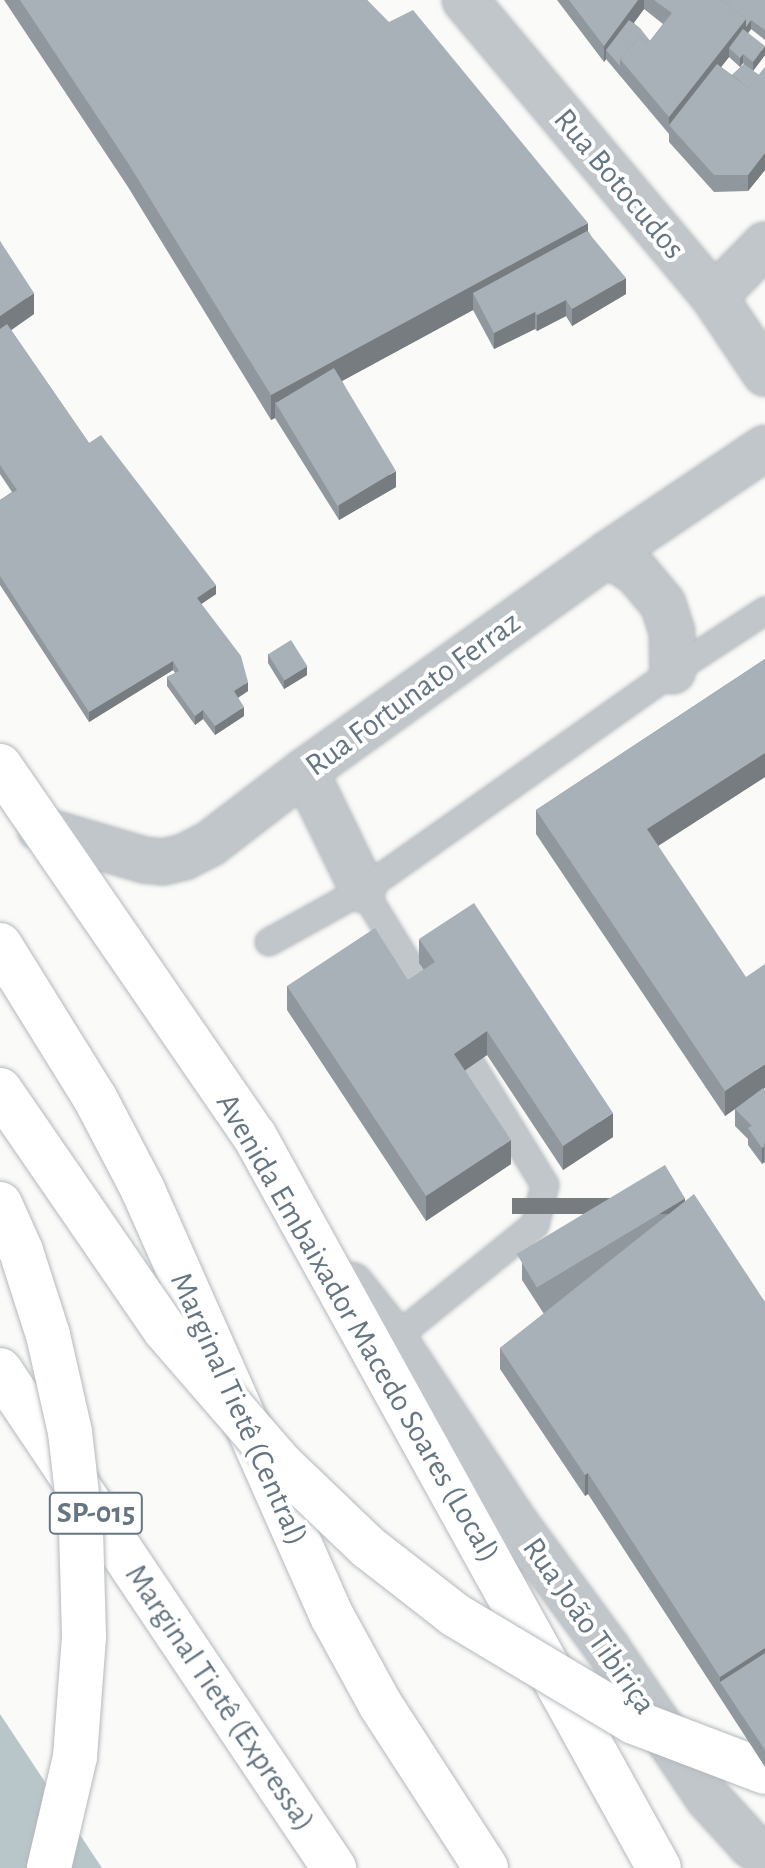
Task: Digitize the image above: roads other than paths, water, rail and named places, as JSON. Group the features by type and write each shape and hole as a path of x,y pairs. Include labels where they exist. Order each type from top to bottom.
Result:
{"highway":[{"name":"Avenida Embaixador Macedo Soares (Local)","path":"0,766 40,829 254,1135 311,1233 659,1868"},
{"name":"Marginal Tietê (Central)","path":"0,945 95,1098 143,1190 333,1618 380,1704 486,1868"},
{"path":"0,1090 165,1330 281,1464 369,1548 455,1615 607,1707 634,1722 765,1772"},
{"path":"0,1204 21,1251 48,1335 70,1432 81,1529 84,1637 75,1757 49,1868"},
{"name":"Marginal Tietê (Expressa)","path":"0,1370 334,1868"}],"street":[{"name":"Rua Botocudos","path":"465,0 714,297 765,373"},
{"path":"714,297 765,245"},
{"name":"Rua Fortunato Ferraz","path":"40,829 144,860 163,862 184,857 211,843 305,771 608,554 765,448"},
{"path":"608,554 637,573 663,604 672,632 673,671"},
{"path":"305,771 363,890"},
{"name":"Rua João Tibiriça","path":"311,1233 394,1339 516,1524 607,1648 708,1798 751,1845 765,1854"}],"lane":[{"path":"269,942 363,890 673,671 765,611"},
{"path":"363,890 426,993"},
{"path":"394,1339 535,1225 545,1185 472,1066"}]}
